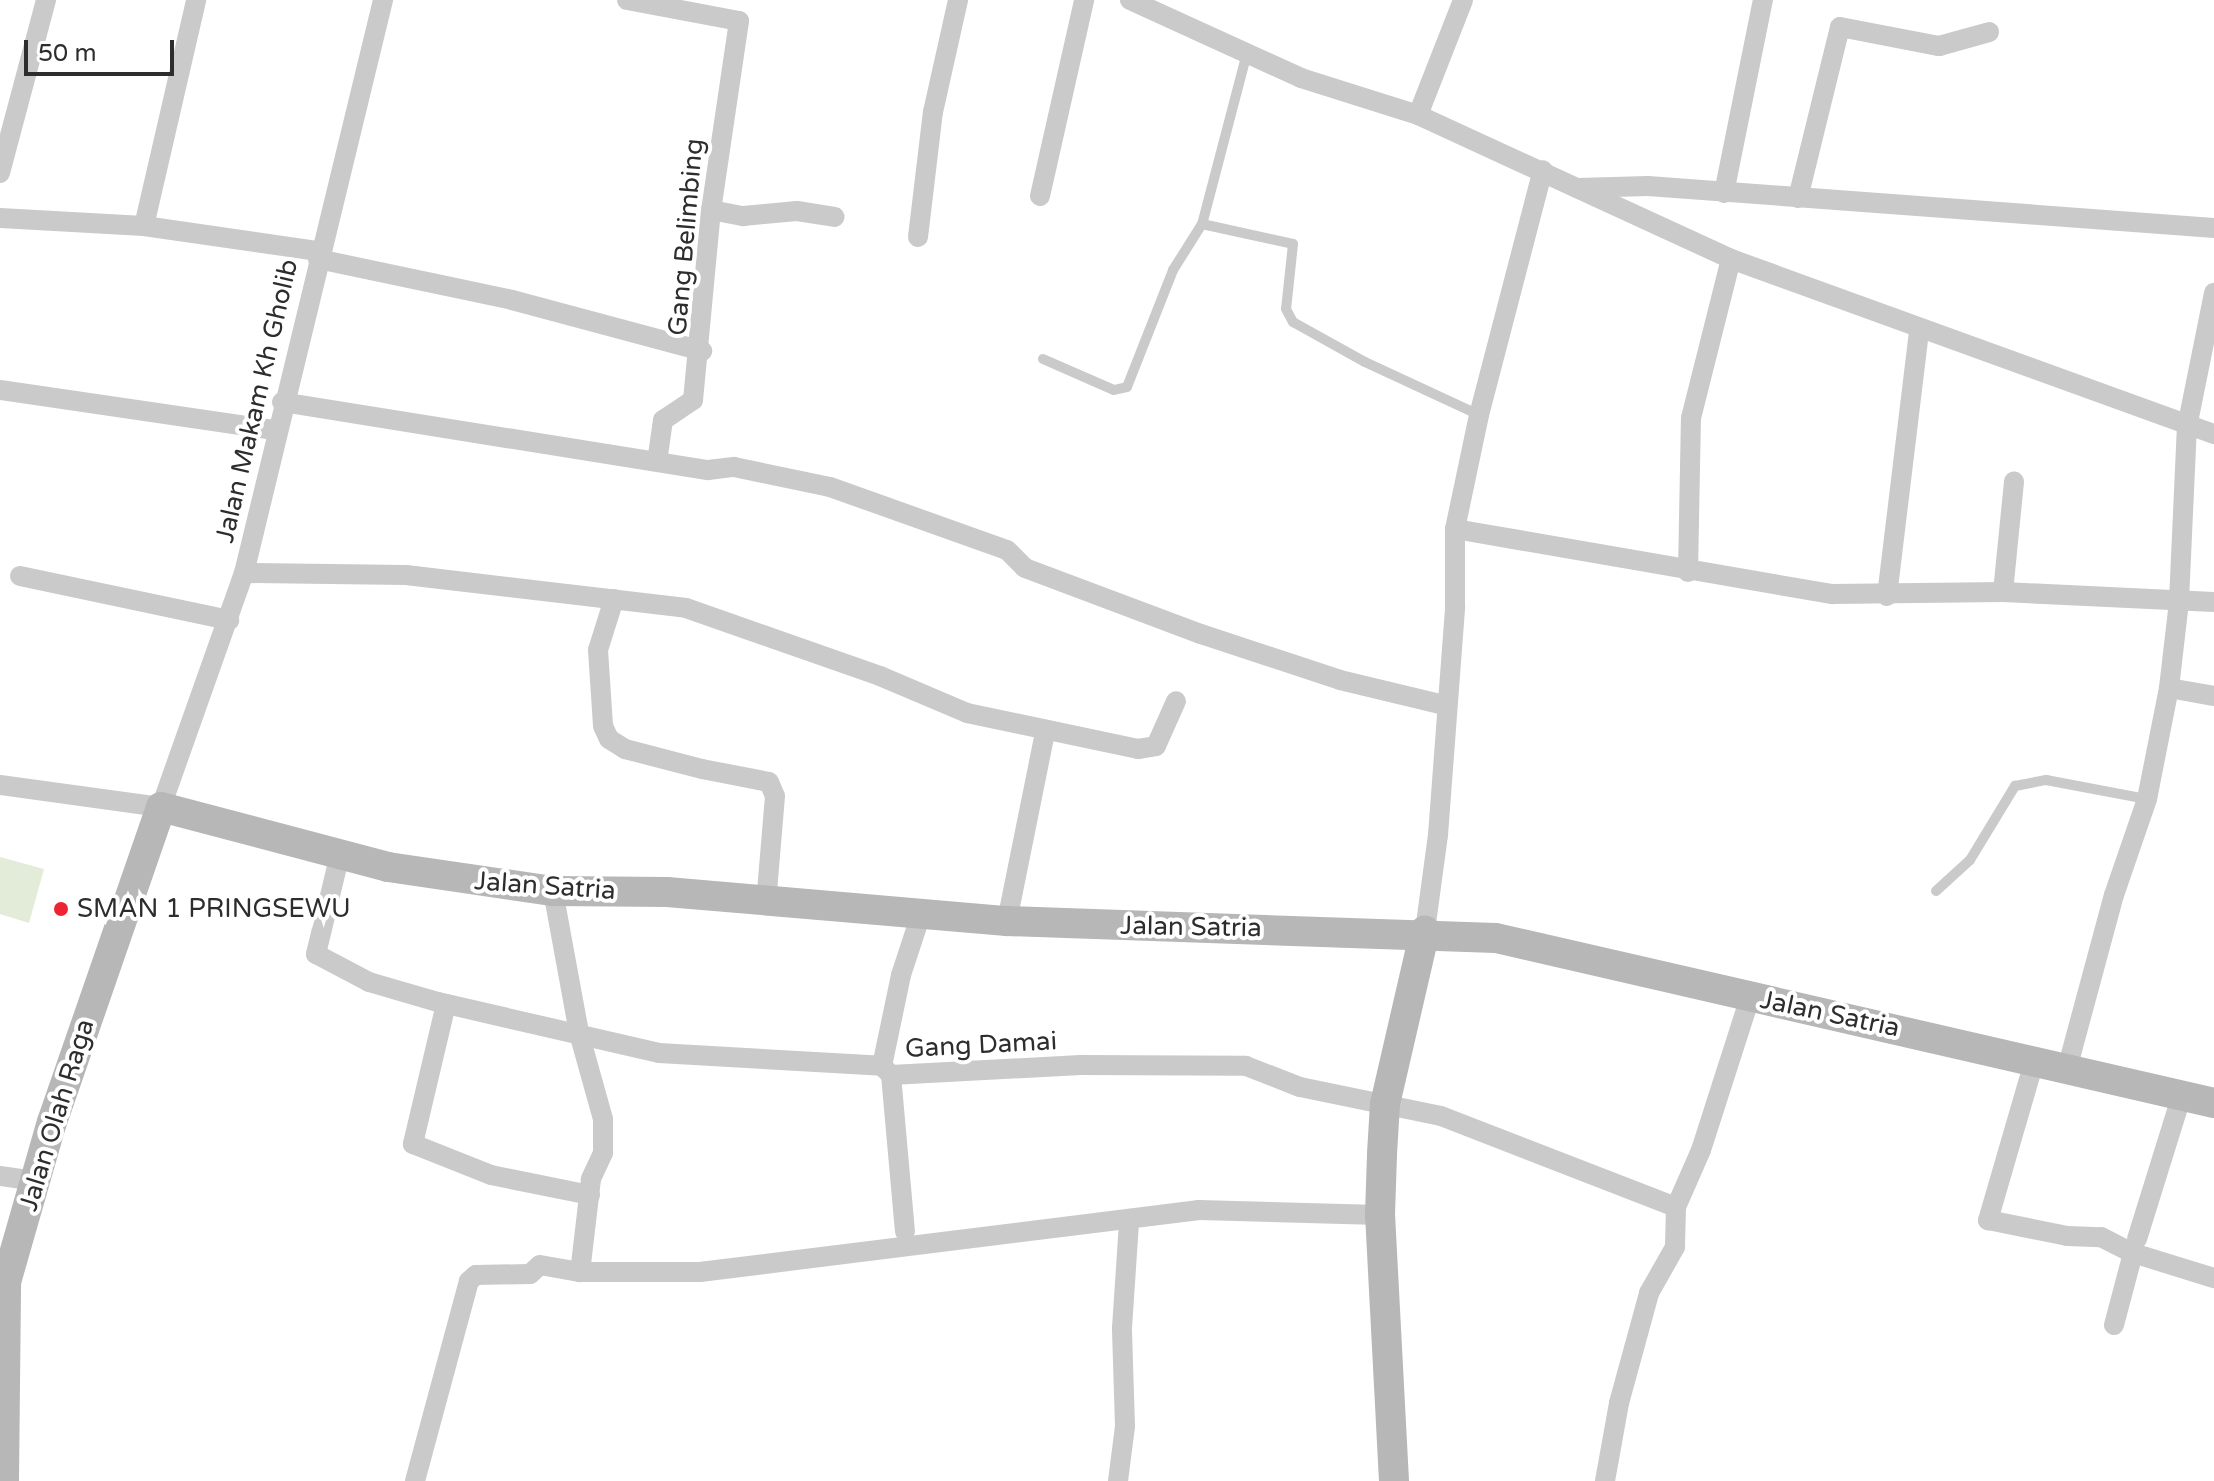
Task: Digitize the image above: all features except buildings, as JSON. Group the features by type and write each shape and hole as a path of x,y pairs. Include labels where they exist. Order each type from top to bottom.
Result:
{"street":[{"path":"0,173 46,0"},
{"path":"144,226 196,0"},
{"name":"Jalan Makam Kh Gholib","path":"161,807 244,573 275,430 383,0"},
{"path":"627,0 722,7"},
{"path":"918,237 933,112 958,0"},
{"path":"1040,196 1084,0"},
{"path":"1130,0 1301,78 1418,115 1543,170 1569,188 1731,259 1919,331 1987,349 2187,427 2214,434"},
{"path":"1418,115 1463,0"},
{"path":"1724,193 1763,0"},
{"name":"Gang Belimbing","path":"657,462 663,420 693,400 702,351 711,210 739,21 722,7"},
{"path":"1798,198 1840,27 1939,46 1989,32"},
{"path":"1394,1481 1380,1215 1385,1104 1425,931 1438,835 1444,705 1455,607 1455,529 1479,415 1543,170"},
{"path":"1569,188 1648,186 2214,228"},
{"path":"711,210 835,217"},
{"path":"0,218 144,226 318,255 512,300 702,351"},
{"path":"1688,572 1691,418 1731,259"},
{"path":"2067,1069 2114,895 2147,799 2169,688 2179,601 2187,427 2214,293"},
{"path":"1887,596 1919,331"},
{"path":"0,390 275,430"},
{"path":"282,402 716,471 734,467 830,487 1007,550 1025,568 1201,634 1340,680 1444,705"},
{"path":"2003,592 2014,482"},
{"path":"1455,529 1688,572 1832,594 1887,596 2003,592 2214,602"},
{"path":"244,573 406,575 686,608 880,676 967,713 1045,733 1149,749 1156,746 1176,701"},
{"path":"20,576 229,620"},
{"path":"614,599 598,650 603,726 609,739 625,749 769,782 775,796 766,904"},
{"path":"2169,688 2214,696"},
{"path":"1007,921 1045,733"},
{"path":"0,785 161,807"},
{"name":"Jalan Satria","path":"161,807 340,854 466,881 553,891 667,892 766,904 865,906 1007,921 1425,931 1496,938 2181,1098 2214,1103"},
{"name":"Jalan Olah Raga","path":"4,1481 6,1282 35,1181 161,807"},
{"name":"Gang Damai","path":"340,854 316,954 369,982 446,1004 659,1053 886,1071 1217,1064 1246,1066 1300,1087 1441,1116 1676,1207"},
{"path":"553,891 579,1033 603,1119 603,1153 590,1195 580,1272"},
{"path":"905,1231 886,1071 901,975 921,914"},
{"path":"1605,1481 1619,1403 1649,1293 1675,1247 1676,1207 1701,1150 1750,997"},
{"path":"446,1004 413,1144 491,1175 590,1195"},
{"path":"2034,1062 1988,1220 2067,1236 2101,1237 2135,1246 2214,1278"},
{"path":"2114,1325 2181,1098"},
{"path":"0,1176 35,1181"},
{"path":"415,1481 469,1281 500,1272 530,1274 540,1265 580,1272 700,1272 1129,1222 1199,1210 1380,1215"},
{"path":"1118,1481 1125,1426 1122,1328 1129,1222"}],"lane":[{"path":"1043,359 1114,390 1127,387 1173,270 1202,224 1247,53"},
{"path":"1202,224 1293,244 1286,309 1293,322 1479,415"},
{"path":"1936,891 1970,860 2015,786 2046,780 2147,799"}],"green space":[{"path":"0,857 44,869 29,923 0,914"}],"place":[{"name":"SMAN 1 PRINGSEWU","path":"61,909"}]}
